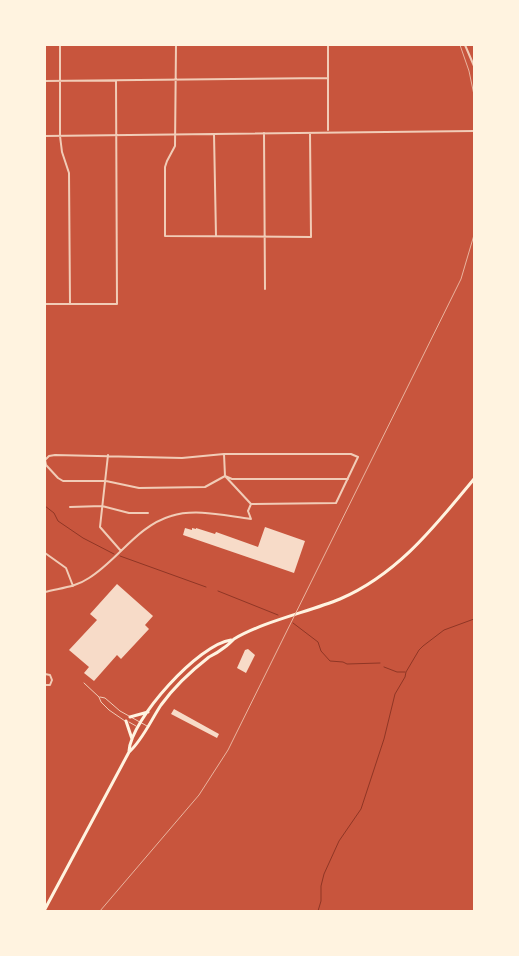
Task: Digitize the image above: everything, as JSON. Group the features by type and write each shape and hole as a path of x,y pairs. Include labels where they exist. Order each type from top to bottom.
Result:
{"main road":[{"path":"46,906 129,752 136,746 162,704 180,682 233,640 340,598 376,579 402,560 422,540 474,479"},
{"path":"129,752 132,739 141,723 172,682 191,664 222,641 233,640"},
{"path":"130,717 149,712"},
{"path":"126,721 132,739"}],"street":[{"path":"60,45 60,136 62,152 69,173 70,304"},
{"path":"176,45 175,134 174,149 166,161 165,167 165,236 311,237 310,133"},
{"path":"328,45 328,131"},
{"path":"465,45 474,66"},
{"path":"45,81 328,78"},
{"path":"45,304 117,304 116,81"},
{"path":"45,136 474,130"},
{"path":"264,133 265,289"},
{"path":"214,134 216,237"},
{"path":"224,454 225,476 251,504 336,503 358,457 352,454 224,454 182,458 141,458 108,455 49,456 45,460 46,465 63,481 106,480 139,488 205,487 225,476"},
{"path":"108,455 100,527 121,551"},
{"path":"225,476 232,479 348,479"},
{"path":"45,592 73,586 88,579 154,524 171,516 198,513 251,519 248,511 251,504"},
{"path":"70,506 102,506 130,513 148,513"},
{"path":"45,553 66,568 73,586"},
{"path":"45,674 50,675 52,680 50,685 45,685"}],"lane":[{"path":"84,683 99,696 147,726"},
{"path":"99,696 101,702 108,710 139,728"}],"building":[{"path":"265,527 305,541 294,573 183,535 185,528 192,530 192,528 196,528 215,534 216,532 258,547"},
{"path":"117,584 153,616 145,625 149,629 121,659 117,655 94,681 84,673 89,667 69,650 97,620 90,614"},
{"path":"248,649 255,655 246,673 237,668 245,650"},
{"path":"174,709 219,734 217,738 171,714"}],"waterway":[{"path":"45,506 54,513 58,521 83,538 114,554"},
{"path":"120,556 206,587"},
{"path":"218,591 278,615"},
{"path":"318,911 324,874 339,841 361,809 384,739 395,694 406,672 423,646 444,630 474,619"},
{"path":"293,623 318,642 321,651 330,661 347,664 380,663"},
{"path":"384,667 397,672 405,672"}],"railway":[{"path":"460,45 469,71 474,95"},
{"path":"100,911 199,795 228,750 461,279 474,235"}]}
